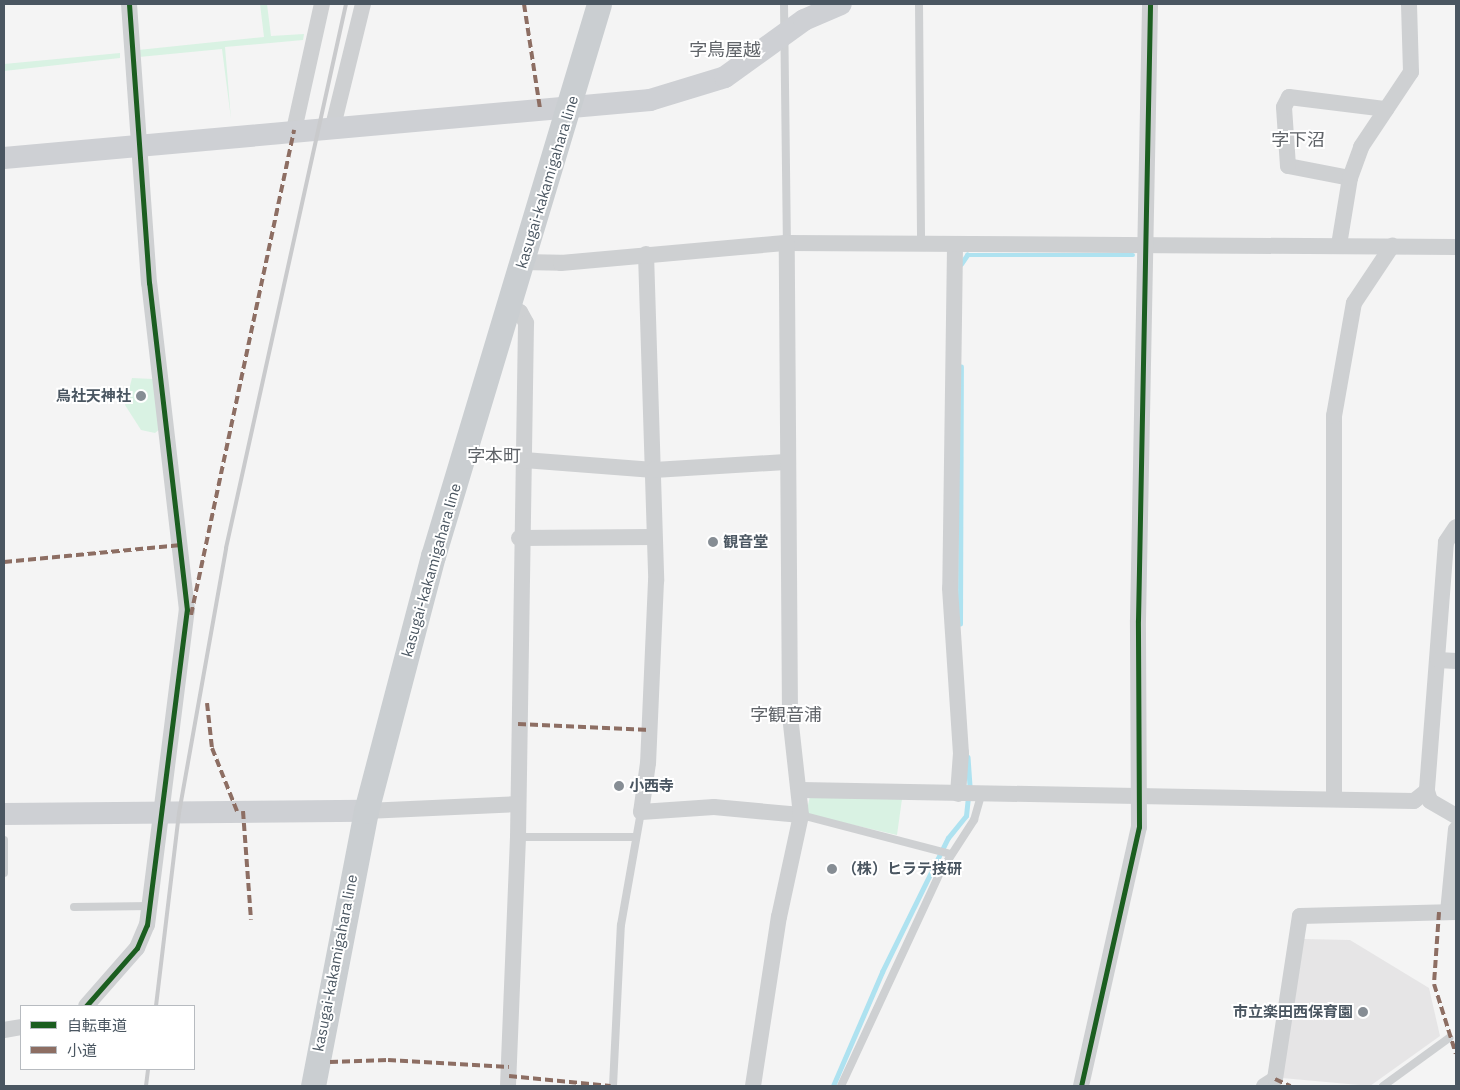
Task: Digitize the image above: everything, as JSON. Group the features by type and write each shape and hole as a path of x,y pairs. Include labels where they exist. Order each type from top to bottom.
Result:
{"main road":[{"name":"kasugai-kakamigahara line","path":"313,1086 366,811 433,556 570,107 599,4"}],"street":[{"path":"87,1005 137,948 151,906 187,610 149,283 141,143 129,4"},
{"path":"294,130 322,4"},
{"path":"333,126 363,4"},
{"path":"4,158 141,143 650,100 704,87 754,59 784,34 841,4"},
{"path":"1081,1086 1133,861 1139,827 1144,248 1150,4"},
{"path":"1339,245 1350,178 1367,134 1412,72 1409,4"},
{"path":"1350,178 1288,166 1284,107 1290,97 1386,109"},
{"path":"753,1086 779,917 801,815 801,790 790,715 786,462 787,243"},
{"path":"522,262 561,263 787,243 1144,248 1339,245 1456,246"},
{"path":"955,246 950,588 961,753 958,794"},
{"path":"1334,798 1334,416 1354,303 1392,246"},
{"path":"646,254 654,470 650,730 641,812 714,807 801,815"},
{"path":"507,311 520,312 526,323 524,460 519,538 518,837 508,1086"},
{"path":"524,460 654,470 786,462"},
{"path":"1456,526 1446,542 1427,791 1430,801 1456,816"},
{"path":"519,538 653,537"},
{"path":"1438,660 1456,661"},
{"path":"801,790 1138,798 1334,798 1414,801 1427,791"},
{"path":"4,814 366,811 518,804"},
{"path":"1264,1086 1275,1079 1300,916 1452,912 1456,829"}],"lane":[{"path":"784,4 787,243"},
{"path":"919,4 921,244"},
{"path":"841,1086 951,854 963,842 981,795"},
{"path":"614,1086 622,925 634,837 641,812"},
{"path":"801,815 951,854"},
{"path":"518,837 634,837"},
{"path":"4,840 4,873"},
{"path":"74,907 151,906"},
{"path":"1383,1086 1449,1038"}],"shaded area":[{"name":"市立楽田西保育園","path":"1304,939 1350,940 1429,988 1440,1036 1370,1086 1282,1078"}],"green space":[{"path":"260,4 267,4 271,36 304,34 303,40 225,47 231,119 222,49 139,57 138,50 264,37"},
{"path":"120,53 120,58 4,71 4,64"},
{"path":"132,378 153,379 161,428 155,433 141,430 125,405"},
{"path":"810,796 902,799 897,835 806,814"}],"waterway":[{"path":"961,264 967,255 1133,255"},
{"path":"960,624 961,367"},
{"path":"968,757 970,789"},
{"path":"833,1086 882,972 948,838 966,816 968,797"}],"railway":[{"path":"156,1005 179,813 226,548 346,4"},
{"path":"146,1086 148,1070"}],"marked path":[{"path":"524,4 540,109"},
{"path":"191,615 294,130"},
{"path":"4,562 181,545"},
{"path":"207,703 212,748 237,811"},
{"path":"518,724 650,730"},
{"path":"243,811 251,920"},
{"path":"1439,912 1434,984 1456,1054"},
{"path":"330,1062 388,1060 509,1067"},
{"path":"509,1076 611,1086"},
{"path":"1275,1079 1290,1086"}],"cycle path":[{"path":"87,1005 137,948 147,925 187,610 149,283 129,4"},
{"path":"1081,1086 1139,827 1138,620 1150,4"}],"place":[{"name":"烏社天神社","path":"141,396"},
{"name":"観音堂","path":"713,542"},
{"name":"小西寺","path":"619,786"},
{"name":"（株）ヒラテ技研","path":"832,869"},
{"name":"市立楽田西保育園","path":"1363,1012"}],"district":[{"name":"字鳥屋越","path":"725,50"},
{"name":"字下沼","path":"1298,140"},
{"name":"字本町","path":"494,456"},
{"name":"字観音浦","path":"786,715"}]}
